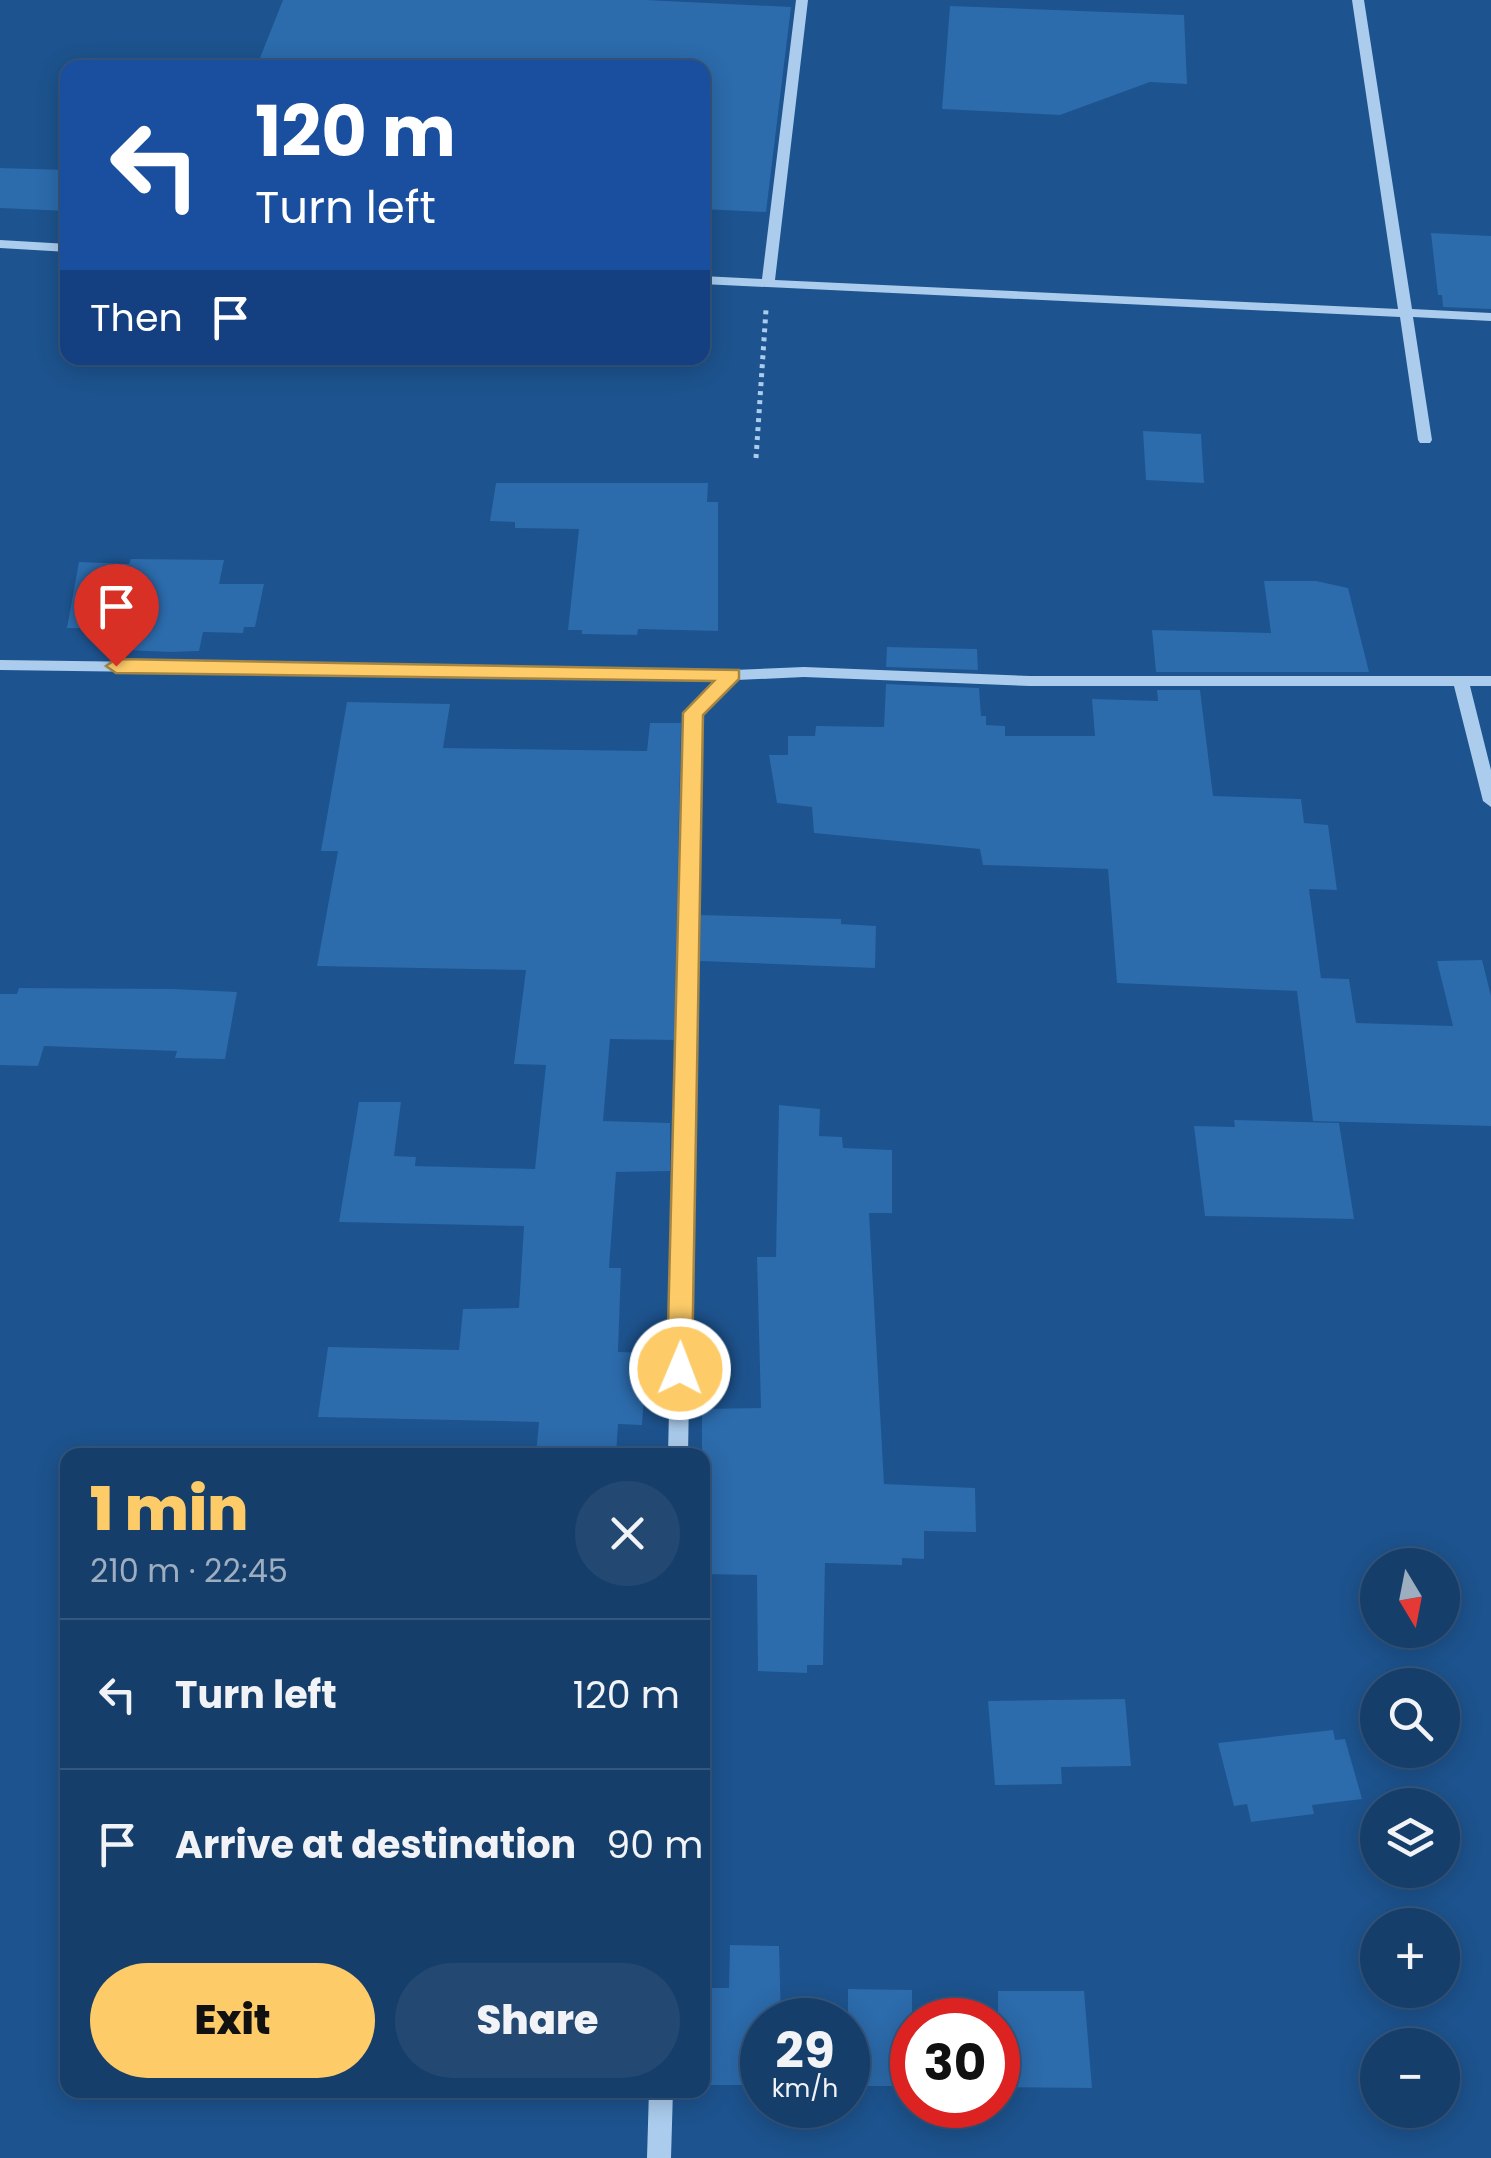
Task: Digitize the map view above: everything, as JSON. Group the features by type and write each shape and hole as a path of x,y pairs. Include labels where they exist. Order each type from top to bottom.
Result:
{"street":[{"path":"768,284 802,0"},
{"path":"1358,0 1425,440"},
{"path":"0,244 60,248"},
{"path":"710,280 1491,317"},
{"path":"0,664 804,672 1030,681 1491,681"},
{"path":"678,1448 693,713 732,674"},
{"path":"1460,679 1491,801"},
{"path":"660,2158 661,2098"}],"path":[{"path":"756,458 768,284"}],"building":[{"path":"283,0 646,0 791,7 766,212 710,209 710,60 259,60"},
{"path":"950,6 1184,15 1187,84 1150,82 1060,115 942,109"},
{"path":"0,168 60,170 60,211 0,208"},
{"path":"1431,233 1491,236 1491,309 1443,307 1442,295 1438,295"},
{"path":"1143,431 1201,434 1204,483 1146,480"},
{"path":"496,483 708,483 707,502 718,502 718,631 638,629 637,635 568,630 579,529 515,528 515,522 490,521"},
{"path":"131,559 224,560 219,584 264,584 255,627 244,627 243,633 203,632 199,651 171,652 123,650 130,629 67,628 79,562 129,564"},
{"path":"1264,581 1316,581 1348,588 1369,672 1156,672 1152,630 1271,633"},
{"path":"887,647 977,649 978,670 886,667"},
{"path":"886,684 979,688 981,716 986,716 986,725 1005,726 1005,736 1095,736 1092,699 1158,701 1157,690 1200,690 1213,796 1301,799 1304,823 1328,825 1337,890 1309,889 1321,978 1349,979 1356,1023 1453,1026 1437,961 1482,960 1491,996 1491,1126 1313,1121 1297,991 1117,983 1108,869 983,865 980,849 814,833 812,807 777,803 769,755 788,755 788,736 815,736 816,726 884,727"},
{"path":"347,702 450,704 443,748 647,751 650,723 681,723 674,1040 610,1039 603,1121 670,1123 670,1171 616,1172 609,1268 621,1268 618,1352 647,1353 642,1425 618,1424 616,1448 537,1448 539,1422 318,1417 328,1347 459,1350 463,1309 519,1308 524,1226 339,1222 359,1102 401,1102 394,1156 416,1157 415,1166 535,1169 546,1065 514,1064 526,970 317,966 338,851 321,851"},
{"path":"701,915 841,919 841,924 876,926 875,968 700,961"},
{"path":"19,988 237,992 225,1059 175,1058 177,1051 44,1046 38,1066 0,1065 0,994 17,994"},
{"path":"779,1105 820,1109 819,1136 842,1137 843,1148 892,1150 892,1213 869,1213 884,1484 975,1488 976,1532 924,1531 924,1559 902,1558 902,1565 825,1563 823,1665 807,1665 807,1673 758,1671 757,1575 710,1574 710,1448 702,1448 702,1409 761,1408 757,1257 776,1257"},
{"path":"1234,1120 1339,1123 1354,1219 1205,1216 1194,1126 1235,1127"},
{"path":"1125,1699 1131,1766 1061,1767 1062,1784 995,1785 988,1701"},
{"path":"1333,1730 1335,1740 1345,1739 1360,1799 1312,1805 1314,1814 1251,1822 1247,1804 1234,1806 1218,1743"},
{"path":"730,1945 779,1946 780,1998 740,1998 740,2085 710,2085 710,1988 729,1988"},
{"path":"848,1989 912,1990 912,1998 890,1998 890,2086 870,2086 870,1998 848,1998"},
{"path":"998,1991 1084,1991 1092,2088 1020,2087 1020,1998 998,1998"}],"route":[{"path":"116,666 732,674 693,713 680,1369"}]}
